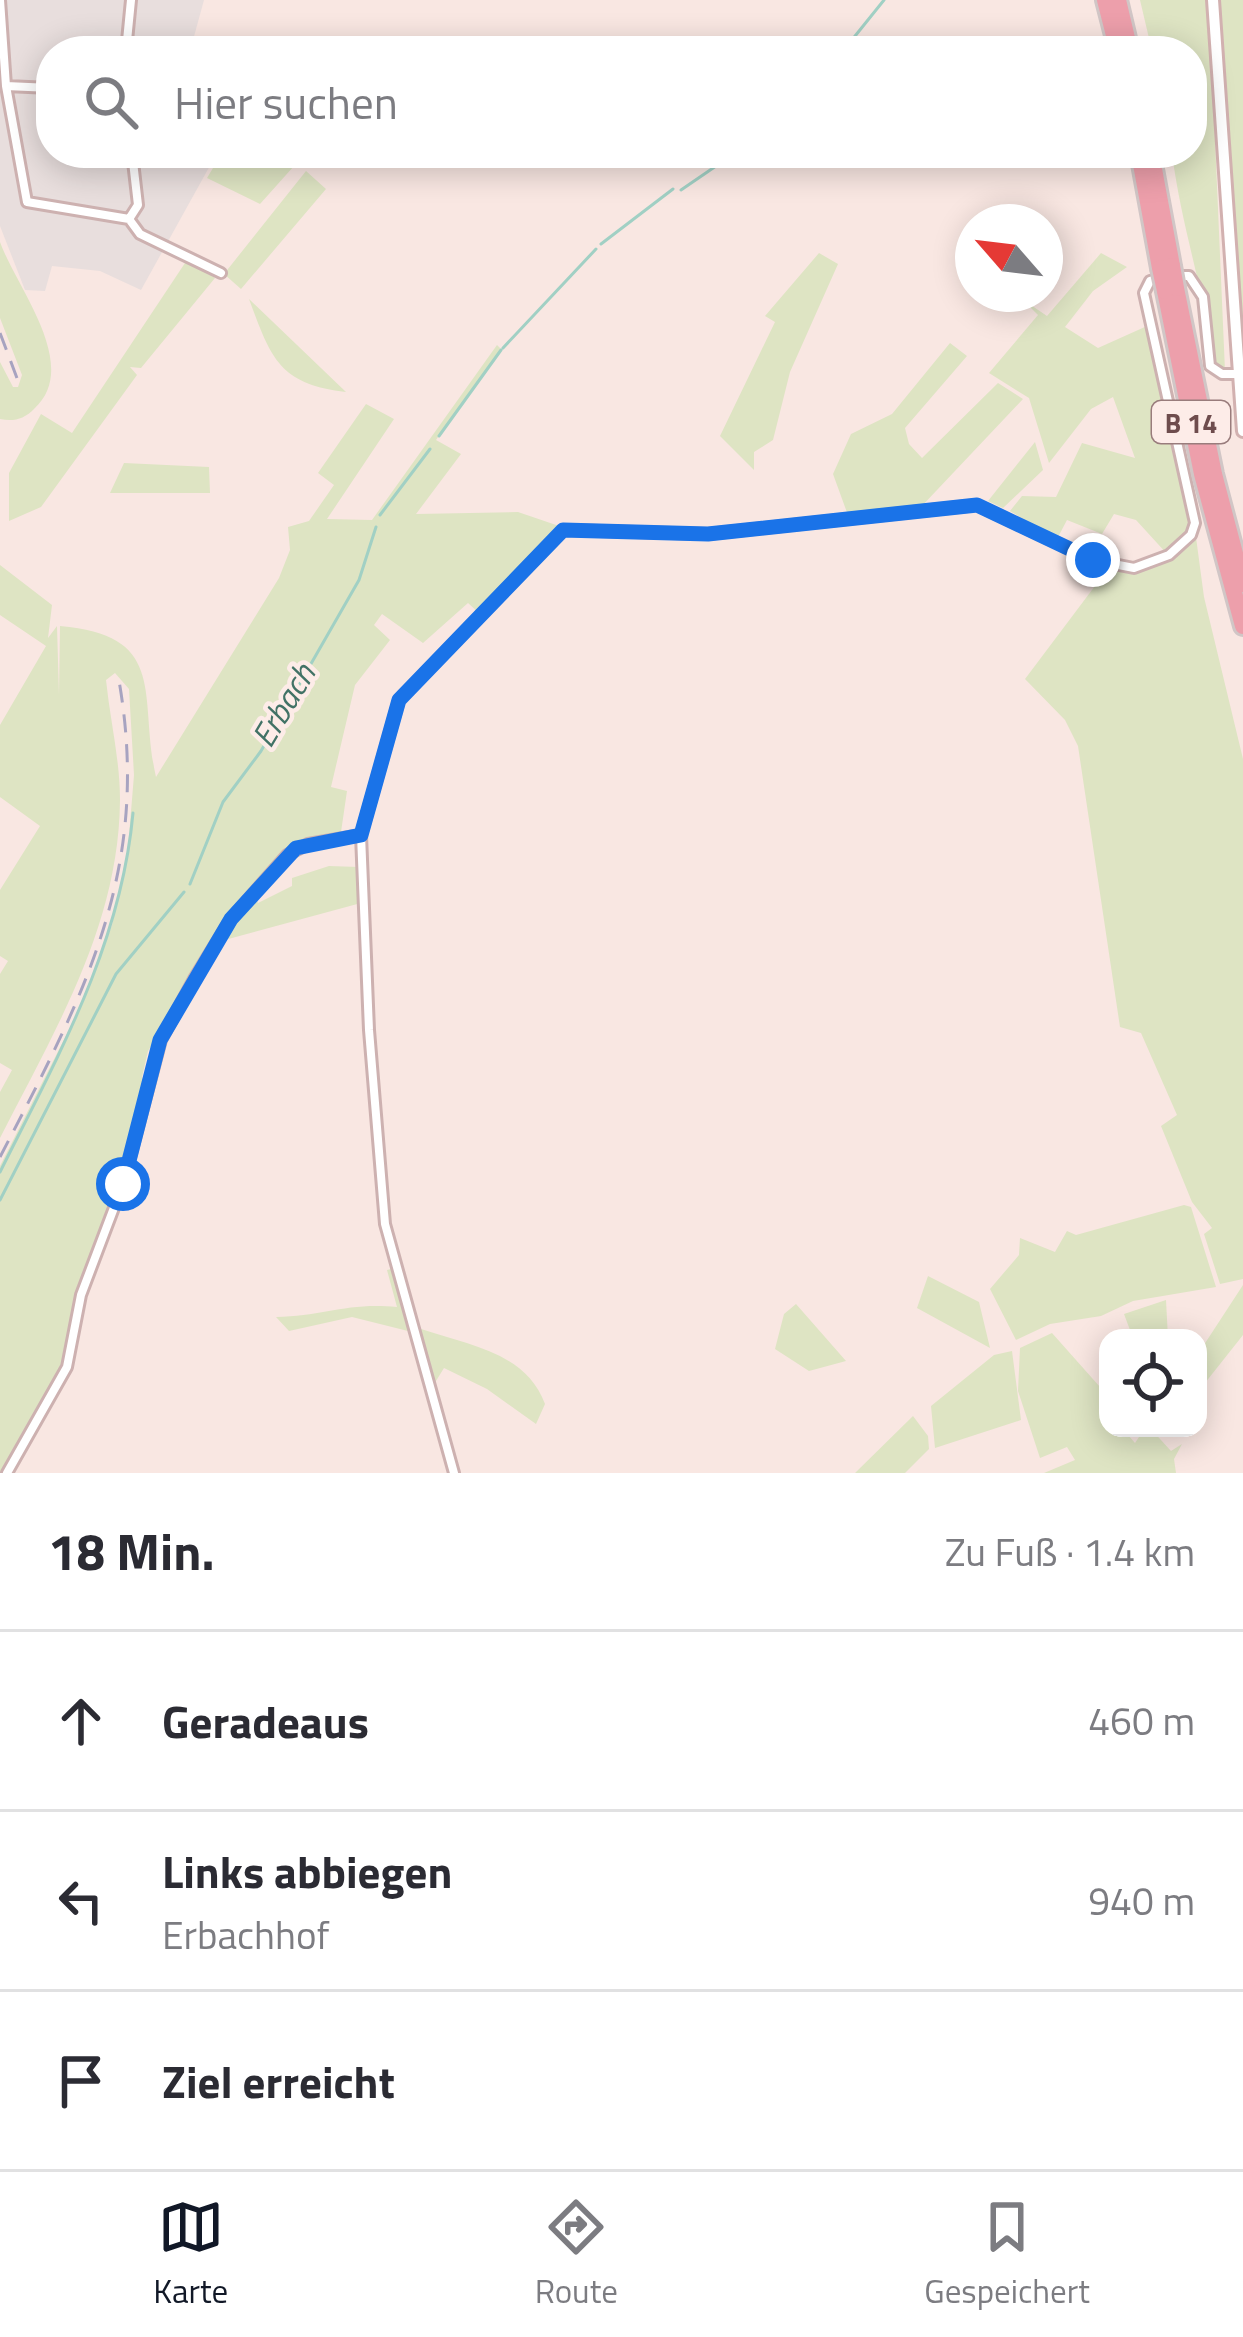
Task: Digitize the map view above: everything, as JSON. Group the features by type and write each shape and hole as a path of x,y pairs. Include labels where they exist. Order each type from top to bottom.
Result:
{"highway":[{"path":"1115,1 1117,36"},
{"path":"1115,1 1126,36"},
{"name":"B 14","path":"1143,168 1243,584"},
{"name":"B 14","path":"1153,168 1166,267"},
{"name":"B 14","path":"1171,289 1202,474 1243,626"}],"street":[{"path":"0,0 6,86 25,197 34,206 129,219 140,234 221,273"},
{"path":"127,36 131,0"},
{"path":"1213,0 1243,431"},
{"path":"6,86 36,87"},
{"path":"129,219 138,205 134,168"},
{"path":"454,1473 385,1224 369,1030 361,835 399,700 563,530 708,534 977,505 1093,560 1119,568 1150,566 1186,540 1195,523 1144,293 1150,281 1189,276 1197,282 1210,366 1222,374 1236,374"},
{"path":"7,1473 67,1367 81,1295 123,1184 160,1040 231,919 286,855 308,844 361,835"}],"shaded area":[{"path":"0,0 204,0 194,36 36,36 36,168 209,168 141,290 100,271 52,266 45,291 25,290 0,226"}],"green space":[{"path":"1140,0 1209,0 1225,371 1213,361 1175,168 1207,168 1207,36 1148,36"},
{"path":"1218,0 1243,0 1243,395"},
{"path":"213,168 292,168 260,204 207,178"},
{"path":"306,171 326,189 241,289 224,274"},
{"path":"0,242 41,326 51,371 47,391 34,409 10,420 0,419 0,362 13,387 18,387 22,375 0,318"},
{"path":"819,253 838,264 790,372 773,440 754,452 754,470 720,436 775,322 765,316"},
{"path":"1101,253 1127,267 1093,291 1065,327 1098,348 1147,326 1191,500 1204,597 1243,759 1243,1279 1220,1284 1204,1234 1212,1228 1192,1202 1161,1126 1177,1115 1141,1033 1120,1027 1078,746 1065,720 1025,679 1110,566 1127,568 1168,555 1136,520 1114,514 1102,534 1067,520 1057,539 1010,511 1022,496 1056,497 1082,443 1135,458 1113,397 1091,409 1049,463 1029,398 989,373 1038,315 1035,312 1047,316 1063,312 1063,297"},
{"path":"189,257 215,278 141,368 130,367 137,375 41,507 9,521 9,473 41,414 72,433"},
{"path":"249,299 346,392 306,382 281,365"},
{"path":"950,343 967,356 905,428 909,444 922,458 998,383 1023,399 920,508 849,518 833,474 851,434 892,414"},
{"path":"497,345 501,349 436,440 461,454 416,514 518,512 562,527 480,614 468,603 423,643 382,614 374,625 390,640 355,685 331,787 347,791 341,832 295,845 269,866 148,1051 142,1077 146,1086 121,1184 80,1295 66,1364 7,1473 0,1473 0,1166 84,1000 112,925 128,848 134,775 129,689 115,673 106,680 120,800 109,890 62,1017 0,1138 0,1092 12,1070 0,1063 0,974 8,961 0,956 0,890 40,826 0,797 0,725 46,646 0,615 0,565 52,605 48,638 57,626 59,695 60,626 119,642 134,657 147,697 156,777 279,578 290,550 288,527 309,521 334,485 318,473 366,404 394,419 327,519 372,520"},
{"path":"1035,442 1043,470 1003,508 988,501"},
{"path":"124,463 209,467 210,493 110,493"},
{"path":"329,866 359,867 361,903 221,941 255,893 258,903 292,886 292,878"},
{"path":"1191,1207 1216,1287 1133,1301 1101,1316 1050,1324 1016,1340 990,1289 1019,1255 1020,1238 1055,1252 1067,1231 1076,1235"},
{"path":"391,1269 408,1331 352,1317 289,1331 276,1317 364,1306 397,1307 387,1270"},
{"path":"928,1276 979,1302 990,1348 917,1308"},
{"path":"1243,1285 1243,1335 1207,1380 1207,1340"},
{"path":"1166,1300 1168,1329 1130,1329 1124,1314"},
{"path":"796,1304 846,1361 809,1371 775,1349 784,1314"},
{"path":"421,1329 494,1353 524,1373 545,1404 536,1424 487,1389 444,1368 431,1389 415,1333"},
{"path":"1052,1333 1099,1386 1099,1437 1130,1437 1135,1443 1139,1437 1158,1437 1171,1451 1182,1444 1174,1459 1176,1473 1044,1473 1075,1460 1067,1447 1040,1458 1018,1391 1020,1348"},
{"path":"1012,1351 1021,1420 935,1448 931,1406 994,1355"},
{"path":"913,1416 928,1436 929,1449 905,1473 855,1473"}],"waterway":[{"name":"Erbach","path":"855,36 884,0"},
{"name":"Erbach","path":"681,190 713,168"},
{"name":"Erbach","path":"601,244 673,189"},
{"name":"Erbach","path":"503,348 596,249"},
{"name":"Erbach","path":"439,436 501,350"},
{"name":"Erbach","path":"380,515 430,449"},
{"name":"Erbach","path":"190,884 223,802 261,751 359,580 376,527"},
{"path":"0,1172 101,954 126,862 133,813"},
{"name":"Erbach","path":"0,1200 116,974 184,892"}],"railway":[{"path":"0,333 20,386"},
{"path":"0,1157 84,982 119,868 127,744 118,675"}],"route":[{"path":"123,1184 160,1040 231,919 296,848 361,835 399,700 563,530 658,535 764,531 977,505 1093,560"}]}
